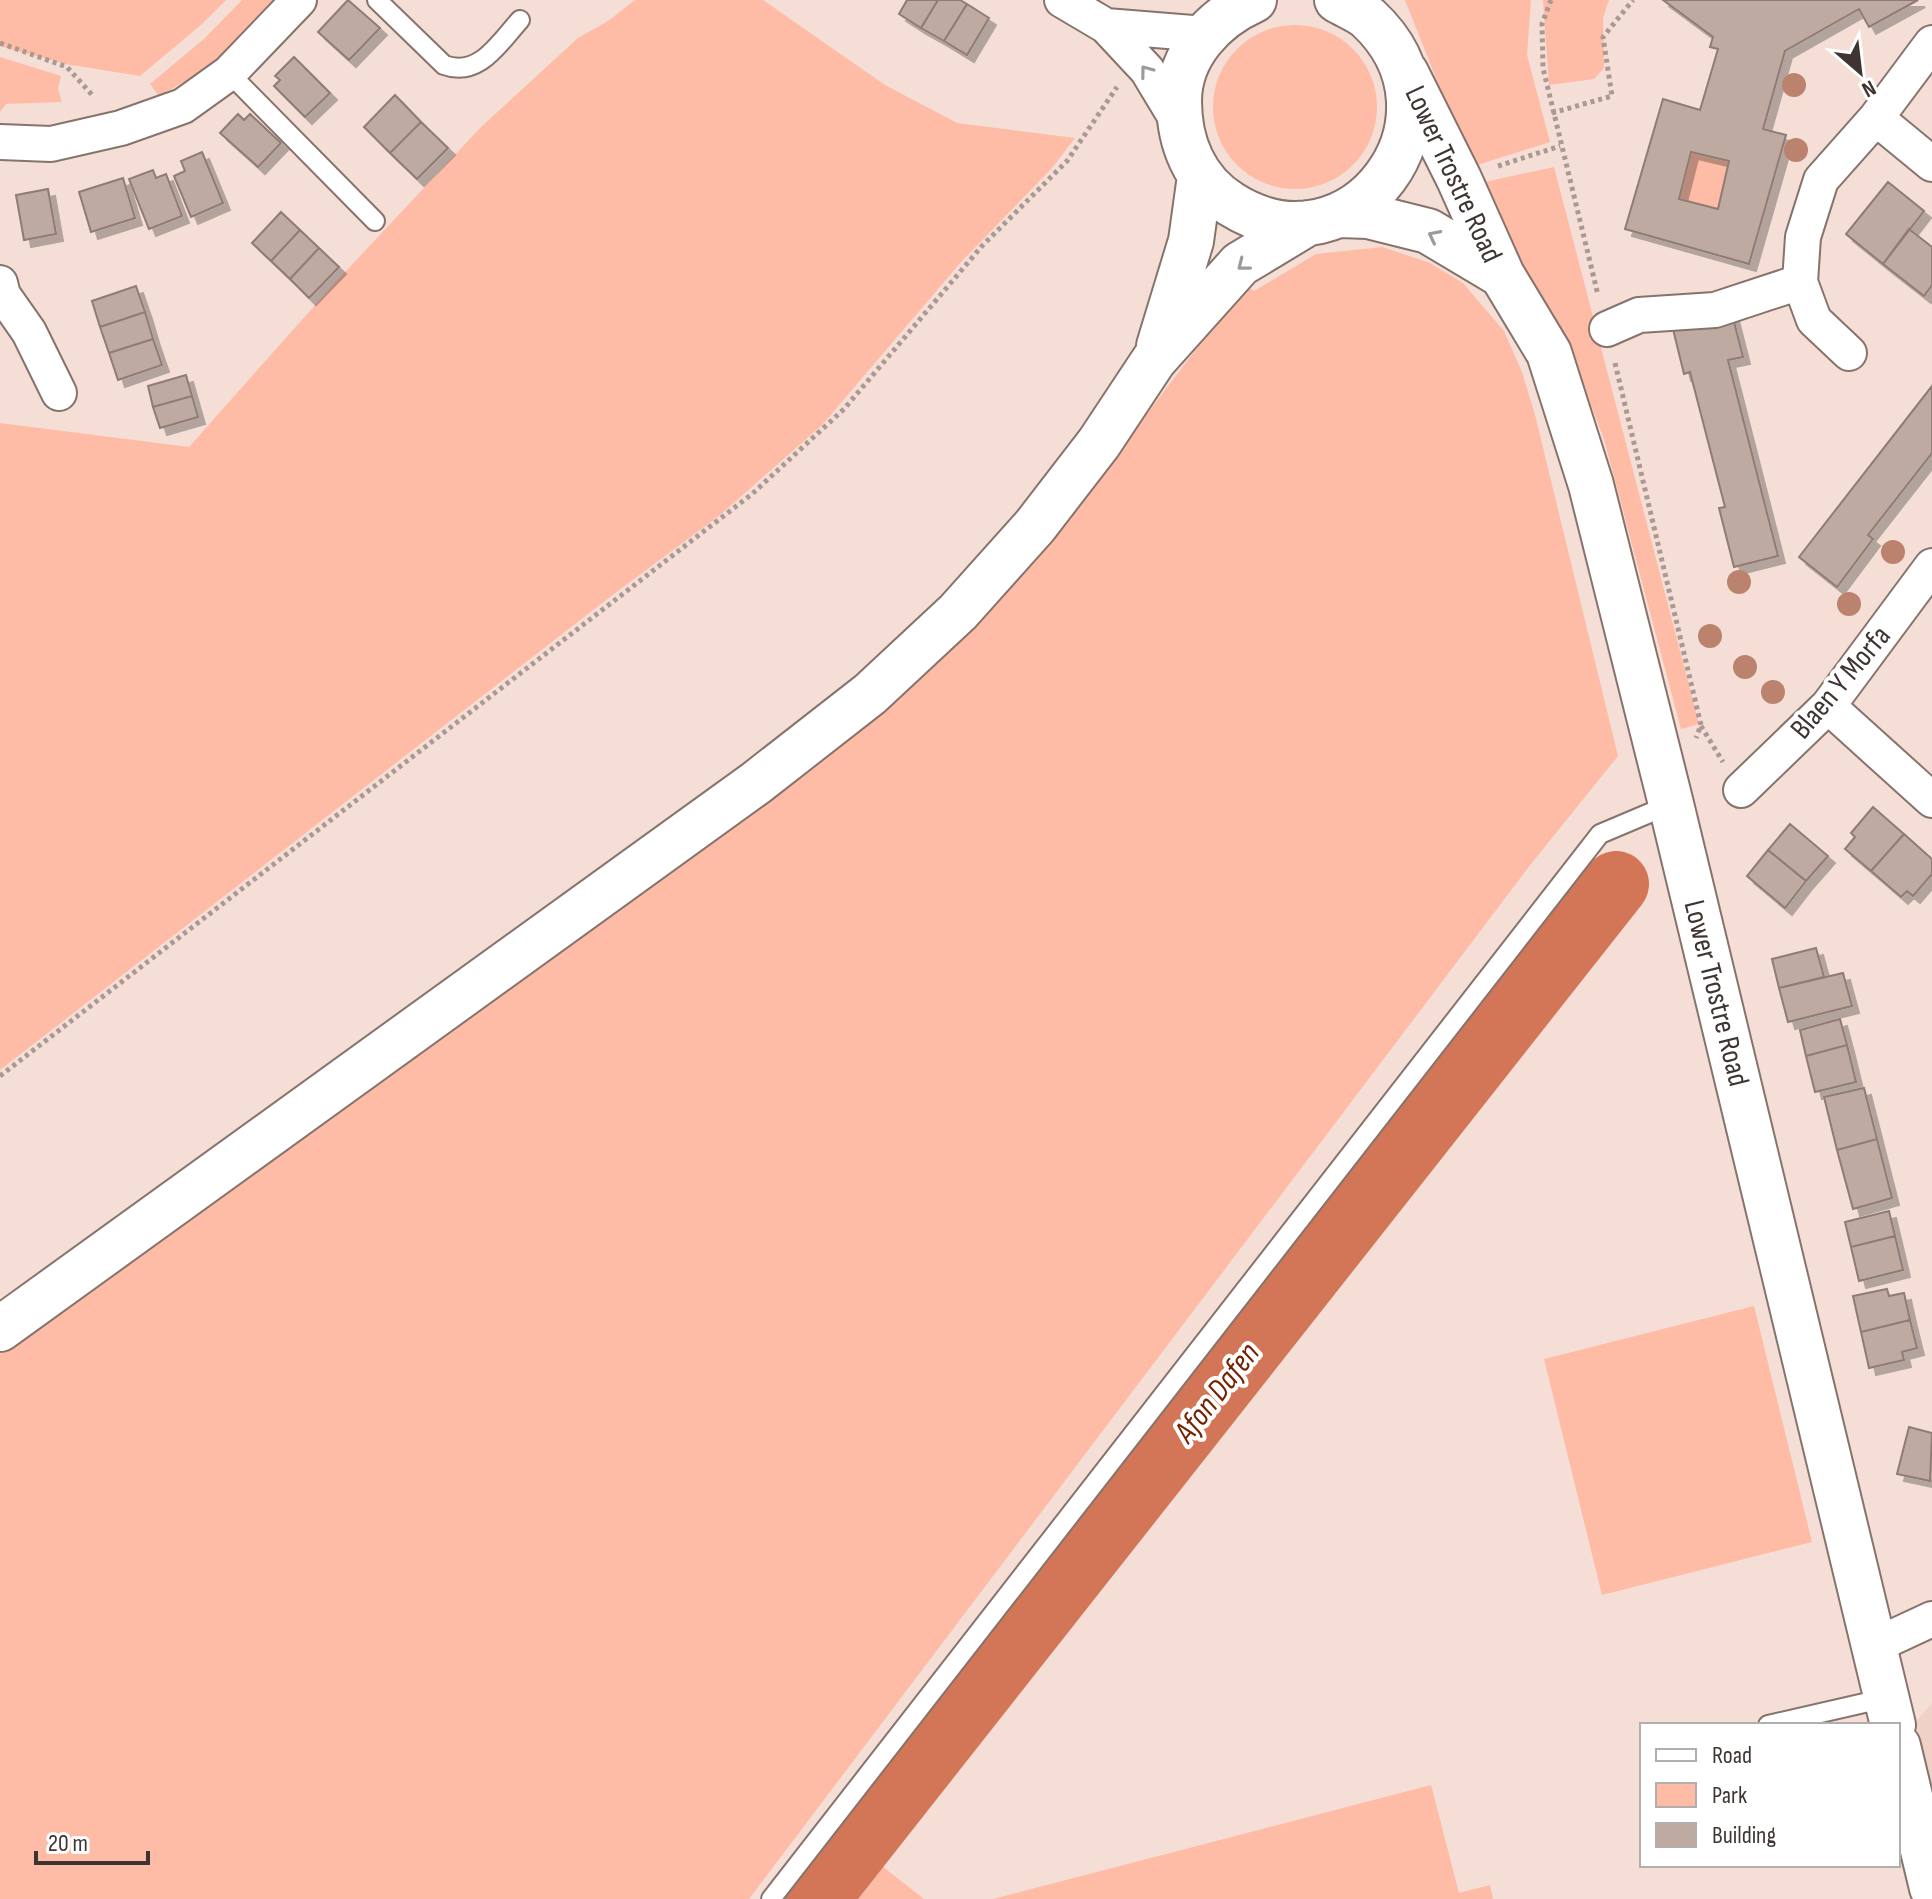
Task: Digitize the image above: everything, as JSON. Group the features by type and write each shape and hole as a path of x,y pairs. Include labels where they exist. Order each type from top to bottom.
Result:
{"main road":[{"name":"Lower Trostre Road","path":"1337,0 1366,16 1394,38 1502,275 1549,353 1554,368 1591,485 1668,791 1890,1712"},
{"path":"1154,360 1191,241 1200,176 1187,151 1179,123 1179,93 1186,65 1233,11"},
{"path":"0,1329 744,792 870,694 958,612 1035,526 1099,443 1154,360 1240,264 1368,198 1390,175 1405,143 1411,108 1394,38"},
{"name":"Lower Trostre Road","path":"1200,176 1220,197 1245,213 1276,222 1368,216 1428,231 1502,275"},
{"path":"1900,1754 1932,1888"}],"street":[{"path":"0,142 51,144 121,128 183,106 229,73 299,0"},
{"path":"1062,0 1106,26 1147,70 1179,123"},
{"path":"1106,26 1233,11"},
{"path":"1849,353 1814,320 1800,282 1803,237 1821,180 1876,118 1932,43"},
{"path":"1876,118 1932,164"},
{"path":"1607,329 1639,315 1715,310 1800,282"},
{"path":"0,283 3,295 29,332 59,393"},
{"name":"Blaen Y Morfa","path":"1741,790 1828,706 1932,566"},
{"path":"1828,706 1932,800"},
{"path":"1874,1646 1932,1619"}],"lane":[{"path":"377,0 444,65 454,68 479,65 520,20"},
{"path":"229,73 375,221"},
{"path":"771,1899 1600,834 1668,791"},
{"path":"1787,1723 1890,1712"}],"path":[{"path":"1551,0 1542,24 1543,68 1552,113 1701,725 1691,757 1668,791"},
{"path":"1552,113 1612,96 1603,37 1633,0"},
{"path":"0,43 67,67 121,128"},
{"path":"0,1076 752,494 844,409 982,246 1067,161 1120,82"},
{"path":"1459,179 1561,146"}],"shaded area":[{"path":"1932,1703 1932,1792 1916,1722"}],"green space":[{"path":"0,0 226,0 140,76 65,64 0,46"},
{"path":"242,0 275,0 208,68 159,96 150,84 205,38"},
{"path":"635,0 763,0 885,85 957,123 1075,138 1052,168 962,261 822,425 720,515 0,1070 0,423 189,447 332,286 481,127 578,38 608,21"},
{"path":"1405,0 1531,0 1527,55 1550,142 1471,167"},
{"path":"1543,0 1609,0 1603,18 1604,68 1594,79 1549,85"},
{"path":"1295,25 1326,31 1353,49 1371,76 1377,107 1371,138 1353,165 1326,183 1295,189 1264,183 1237,165 1219,138 1213,107 1219,76 1237,49 1264,31"},
{"path":"0,57 61,76 58,89 62,102 6,104 0,112"},
{"path":"1691,152 1729,161 1718,209 1679,199"},
{"path":"1554,167 1699,724 1681,729 1604,439 1570,351 1522,268 1480,183"},
{"path":"1382,247 1430,263 1463,283 1504,331 1522,372 1535,415 1618,756 1531,864 749,1899 0,1899 0,1354 54,1317 1050,541 1245,285 1254,291 1316,254"},
{"path":"1754,1306 1812,1542 1602,1595 1544,1359"},
{"path":"1431,1785 1459,1893 1490,1885 1493,1899 993,1899"},
{"path":"868,1855 924,1899 833,1899"}],"building":[{"path":"348,0 380,28 349,60 318,32"},
{"path":"907,0 938,0 921,28 899,14"},
{"path":"938,0 960,0 967,4 944,41 921,28"},
{"path":"1663,0 1918,0 1869,27 1859,9 1785,51 1763,129 1786,135 1749,264 1625,229 1663,99 1700,110 1718,49 1710,47 1713,37","holes":["1691,152 1729,161 1718,209 1679,199"]},
{"path":"967,4 989,18 967,55 944,41"},
{"path":"294,57 330,93 305,117 274,86 280,80 275,76"},
{"path":"395,95 421,122 390,153 364,127"},
{"path":"238,114 244,120 250,114 281,143 258,167 220,133"},
{"path":"421,122 448,148 417,179 390,153"},
{"path":"202,152 223,203 191,217 174,176 185,171 181,161"},
{"path":"153,170 156,178 166,174 182,216 149,229 129,179"},
{"path":"123,178 135,218 91,232 79,192"},
{"path":"1888,182 1924,211 1883,264 1846,234"},
{"path":"48,189 56,234 24,240 16,195"},
{"path":"281,212 300,230 271,261 252,243"},
{"path":"1909,229 1932,247 1932,285 1924,296 1883,264"},
{"path":"300,230 319,248 290,279 271,261"},
{"path":"319,248 339,267 309,298 290,279"},
{"path":"136,286 145,312 100,327 92,301"},
{"path":"1731,310 1743,357 1728,360 1778,556 1734,567 1719,508 1725,507 1690,372 1684,374 1672,325"},
{"path":"145,312 153,339 109,353 100,327"},
{"path":"153,339 162,365 118,380 109,353"},
{"path":"186,375 192,396 153,407 148,386"},
{"path":"1932,386 1932,453 1868,535 1873,539 1837,587 1799,557"},
{"path":"192,396 198,417 160,428 153,407"},
{"path":"1873,807 1904,834 1871,871 1845,849 1855,837 1851,833"},
{"path":"1790,824 1828,856 1806,881 1768,850"},
{"path":"1904,834 1932,859 1932,874 1913,896 1907,891 1901,897 1871,871"},
{"path":"1768,850 1806,881 1785,908 1747,876"},
{"path":"1816,948 1824,977 1779,988 1772,959"},
{"path":"1843,973 1852,1006 1788,1022 1779,988"},
{"path":"1840,1019 1847,1045 1806,1056 1800,1030"},
{"path":"1847,1045 1856,1082 1815,1092 1806,1056"},
{"path":"1864,1088 1877,1139 1837,1150 1824,1097"},
{"path":"1877,1139 1892,1198 1853,1209 1837,1150"},
{"path":"1889,1211 1895,1236 1851,1247 1845,1222"},
{"path":"1895,1236 1903,1270 1859,1281 1851,1247"},
{"path":"1887,1289 1889,1296 1904,1293 1910,1320 1861,1332 1853,1296"},
{"path":"1910,1320 1917,1348 1902,1352 1904,1360 1869,1368 1861,1332"},
{"path":"1909,1427 1932,1433 1930,1481 1897,1474"}],"waterway":[{"name":"Afon Dafen","path":"816,1899 1616,884"}]}
